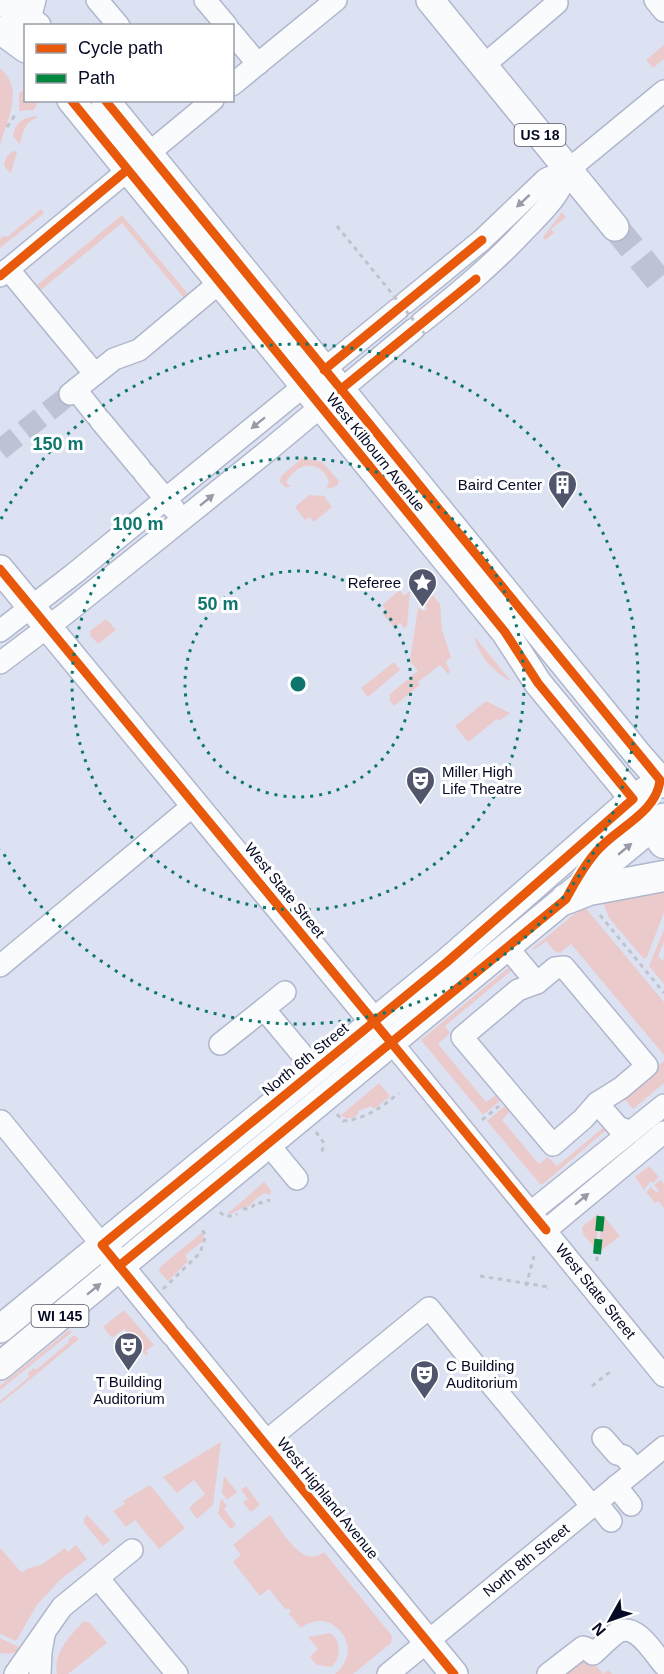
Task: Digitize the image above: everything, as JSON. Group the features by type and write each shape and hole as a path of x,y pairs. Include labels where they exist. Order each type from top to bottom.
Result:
{"highway":[{"path":"566,899 589,890 664,876"}],"main road":[{"path":"1,0 24,24"},
{"name":"US 18","path":"430,0 615,227"},
{"path":"0,30 24,29"},
{"name":"West Kilbourn Avenue","path":"72,102 219,283 322,388"},
{"name":"West Kilbourn Avenue","path":"107,102 148,153 322,388 486,590 663,780"},
{"name":"West State Street","path":"0,569 374,1022"},
{"name":"West Kilbourn Avenue","path":"486,590 505,632 538,683 651,820"},
{"path":"119,1266 566,899 651,820 656,795 663,780"},
{"name":"North 6th Street","path":"0,1329 447,962 651,820"},
{"name":"West Highland Avenue","path":"102,1245 454,1674"},
{"name":"WI 145","path":"0,1366 119,1266"}],"street":[{"path":"97,0 117,24"},
{"path":"206,0 225,24"},
{"path":"234,83 336,0"},
{"path":"655,0 664,11"},
{"path":"483,66 557,3"},
{"path":"234,35 258,64"},
{"path":"0,631 91,593 182,519 322,388 402,306 482,240 546,179 568,170 664,91"},
{"path":"95,374 4,273 211,102"},
{"path":"0,663 75,573 166,499 322,388 420,328 476,279 543,211 565,182 568,170"},
{"path":"182,519 98,417 73,392 114,359 139,350 219,283"},
{"path":"75,573 91,593"},
{"path":"0,966 195,804"},
{"path":"513,942 543,978"},
{"path":"564,967 647,1066 621,1088 602,1099 553,1145 462,1036 518,990 543,978 555,968 564,967"},
{"path":"220,1044 285,992"},
{"path":"264,1009 315,1070"},
{"name":"West State Street","path":"374,1022 664,1376"},
{"path":"602,1099 618,1127 631,1132"},
{"path":"531,1212 664,1105"},
{"name":"West Highland Avenue","path":"1,1121 102,1245"},
{"path":"546,1230 664,1132"},
{"path":"268,1144 297,1179"},
{"path":"264,1443 429,1308 482,1373 616,1517 599,1500"},
{"path":"607,1435 625,1448 630,1463"},
{"name":"North 8th Street","path":"388,1674 599,1500 630,1463 664,1447"},
{"path":"15,1674 62,1607 132,1550"},
{"path":"98,1578 177,1674"},
{"path":"40,1674 45,1629"},
{"path":"548,1674 583,1647 592,1654 620,1631 628,1630 636,1633 664,1665"},
{"path":"0,1671 4,1674"}],"path":[{"path":"7,127 15,115"},
{"path":"337,226 420,328"},
{"path":"600,915 664,993"},
{"path":"337,1114 343,1121 368,1115 399,1093"},
{"path":"316,1132 324,1143 322,1152"},
{"path":"243,1209 251,1208 257,1202 270,1200"},
{"path":"220,1212 224,1216 237,1214"},
{"path":"163,1289 200,1253 206,1235 200,1228"},
{"path":"597,1254 597,1261"},
{"path":"526,1285 534,1256"},
{"path":"480,1276 545,1288"},
{"path":"592,1386 611,1371"}],"shaded area":[{"path":"664,45 664,59 653,68 646,60"},
{"path":"0,69 12,85 13,95 10,115 0,145"},
{"path":"24,90 24,102 37,104 34,110 19,111 19,93"},
{"path":"36,116 37,118 29,122 25,128 20,144 13,136 16,127 23,120"},
{"path":"13,151 17,152 11,173 6,169 4,163"},
{"path":"41,209 44,213 0,248 0,239 3,236 7,237"},
{"path":"562,212 566,217 551,229 554,233 545,240 543,237"},
{"path":"122,215 188,294 184,298 122,223 41,290 37,285"},
{"path":"302,458 322,462 339,481 337,486 326,489 329,482 325,474 314,466 308,466 296,471 286,482 291,487 285,487 280,482 281,476"},
{"path":"309,495 324,496 332,507 314,522 309,517 305,520 295,507"},
{"path":"400,590 404,596 410,591 407,626 404,628 400,623 394,628 382,613 386,610 382,605"},
{"path":"431,593 440,604 442,630 451,657 446,662 450,672 448,674 440,665 418,682 420,685 394,706 390,701 390,694 418,671 410,661 418,608 424,611 427,609 423,600"},
{"path":"106,619 116,630 98,644 90,635 90,631"},
{"path":"474,636 512,682 488,663 479,650"},
{"path":"394,662 400,670 368,697 361,688"},
{"path":"486,701 510,713 499,721 497,719 468,742 455,726"},
{"path":"661,891 664,893 664,912 647,957 644,959 609,918 603,902"},
{"path":"584,906 664,1002 664,1055 571,944 560,953 554,951 546,941 534,950 532,949"},
{"path":"664,929 664,942 658,956 663,961 664,956 664,984 649,966"},
{"path":"515,962 518,965 445,1026 450,1033 438,1044 486,1102 496,1095 501,1100 483,1115 421,1040"},
{"path":"664,1061 664,1083 633,1109 622,1096"},
{"path":"379,1083 390,1096 374,1109 371,1106 358,1111 358,1114 352,1118 345,1118 341,1115"},
{"path":"507,1104 510,1111 502,1120 539,1164 548,1157 557,1166 610,1122 612,1125 543,1184 540,1184 487,1121"},
{"path":"649,1166 659,1177 653,1183 651,1181 644,1190 635,1177"},
{"path":"661,1180 664,1184 664,1208 658,1201 655,1203 646,1192 651,1187 657,1193 659,1191 654,1185"},
{"path":"264,1182 271,1190 270,1195 264,1193 249,1206 227,1214"},
{"path":"599,1213 596,1247 594,1247 583,1234 582,1227"},
{"path":"602,1214 620,1236 599,1252 599,1251"},
{"path":"201,1233 204,1235 202,1242 185,1255 188,1261 168,1281 159,1271 160,1267"},
{"path":"124,1310 154,1345 146,1351 148,1354 146,1356 124,1329 112,1338 103,1327"},
{"path":"69,1330 72,1332 0,1390 0,1386"},
{"path":"74,1335 79,1339 0,1404 0,1401 29,1377 28,1373 34,1368 36,1370"},
{"path":"221,1442 213,1505 197,1519 189,1508 205,1494 194,1480 177,1493 163,1477"},
{"path":"224,1476 237,1492 227,1500 222,1493"},
{"path":"150,1485 185,1528 159,1549 135,1520 126,1527 113,1511 125,1504 123,1501"},
{"path":"246,1486 260,1505 251,1512 243,1503 248,1499 241,1490"},
{"path":"221,1498 227,1506 224,1509 236,1525 231,1529 218,1514"},
{"path":"87,1515 110,1540 103,1546 84,1523"},
{"path":"270,1515 300,1552 308,1556 316,1556 324,1552 392,1636 391,1643 353,1674 335,1674 344,1663 348,1652 341,1632 333,1625 323,1621 312,1622 301,1628 289,1614 291,1611 288,1608 286,1610 269,1589 260,1596 233,1562 241,1555 233,1545"},
{"path":"76,1545 87,1559 60,1580 37,1605 16,1641 0,1634 0,1548 22,1573 41,1565 65,1548 68,1552"},
{"path":"84,1621 90,1623 107,1643 68,1674 57,1674 56,1666 60,1652"},
{"path":"330,1633 337,1640 339,1650 337,1659 331,1667 317,1665 310,1657 318,1649 308,1637"},
{"path":"0,1638 21,1650 10,1654 0,1653"},
{"path":"586,1653 603,1674 556,1674"}],"tunnel":[{"path":"615,227 664,287"},
{"path":"0,450 70,394"}],"marked path":[{"path":"597,1254 601,1212"}],"cycle path":[{"path":"73,102 505,632 538,683 633,799 447,962 102,1245 454,1674"},
{"path":"107,102 660,780 652,802 596,852 566,899 119,1266"},
{"path":"0,276 127,170"},
{"path":"324,370 482,240"},
{"path":"340,390 476,279"},
{"path":"0,569 546,1230"}],"place":[{"name":"Baird Center","path":"563,510"},
{"name":"Referee","path":"422,608"},
{"name":"Miller High Life Theatre","path":"421,806"},
{"name":"T Building Auditorium","path":"129,1372"},
{"name":"C Building Auditorium","path":"425,1400"}]}
